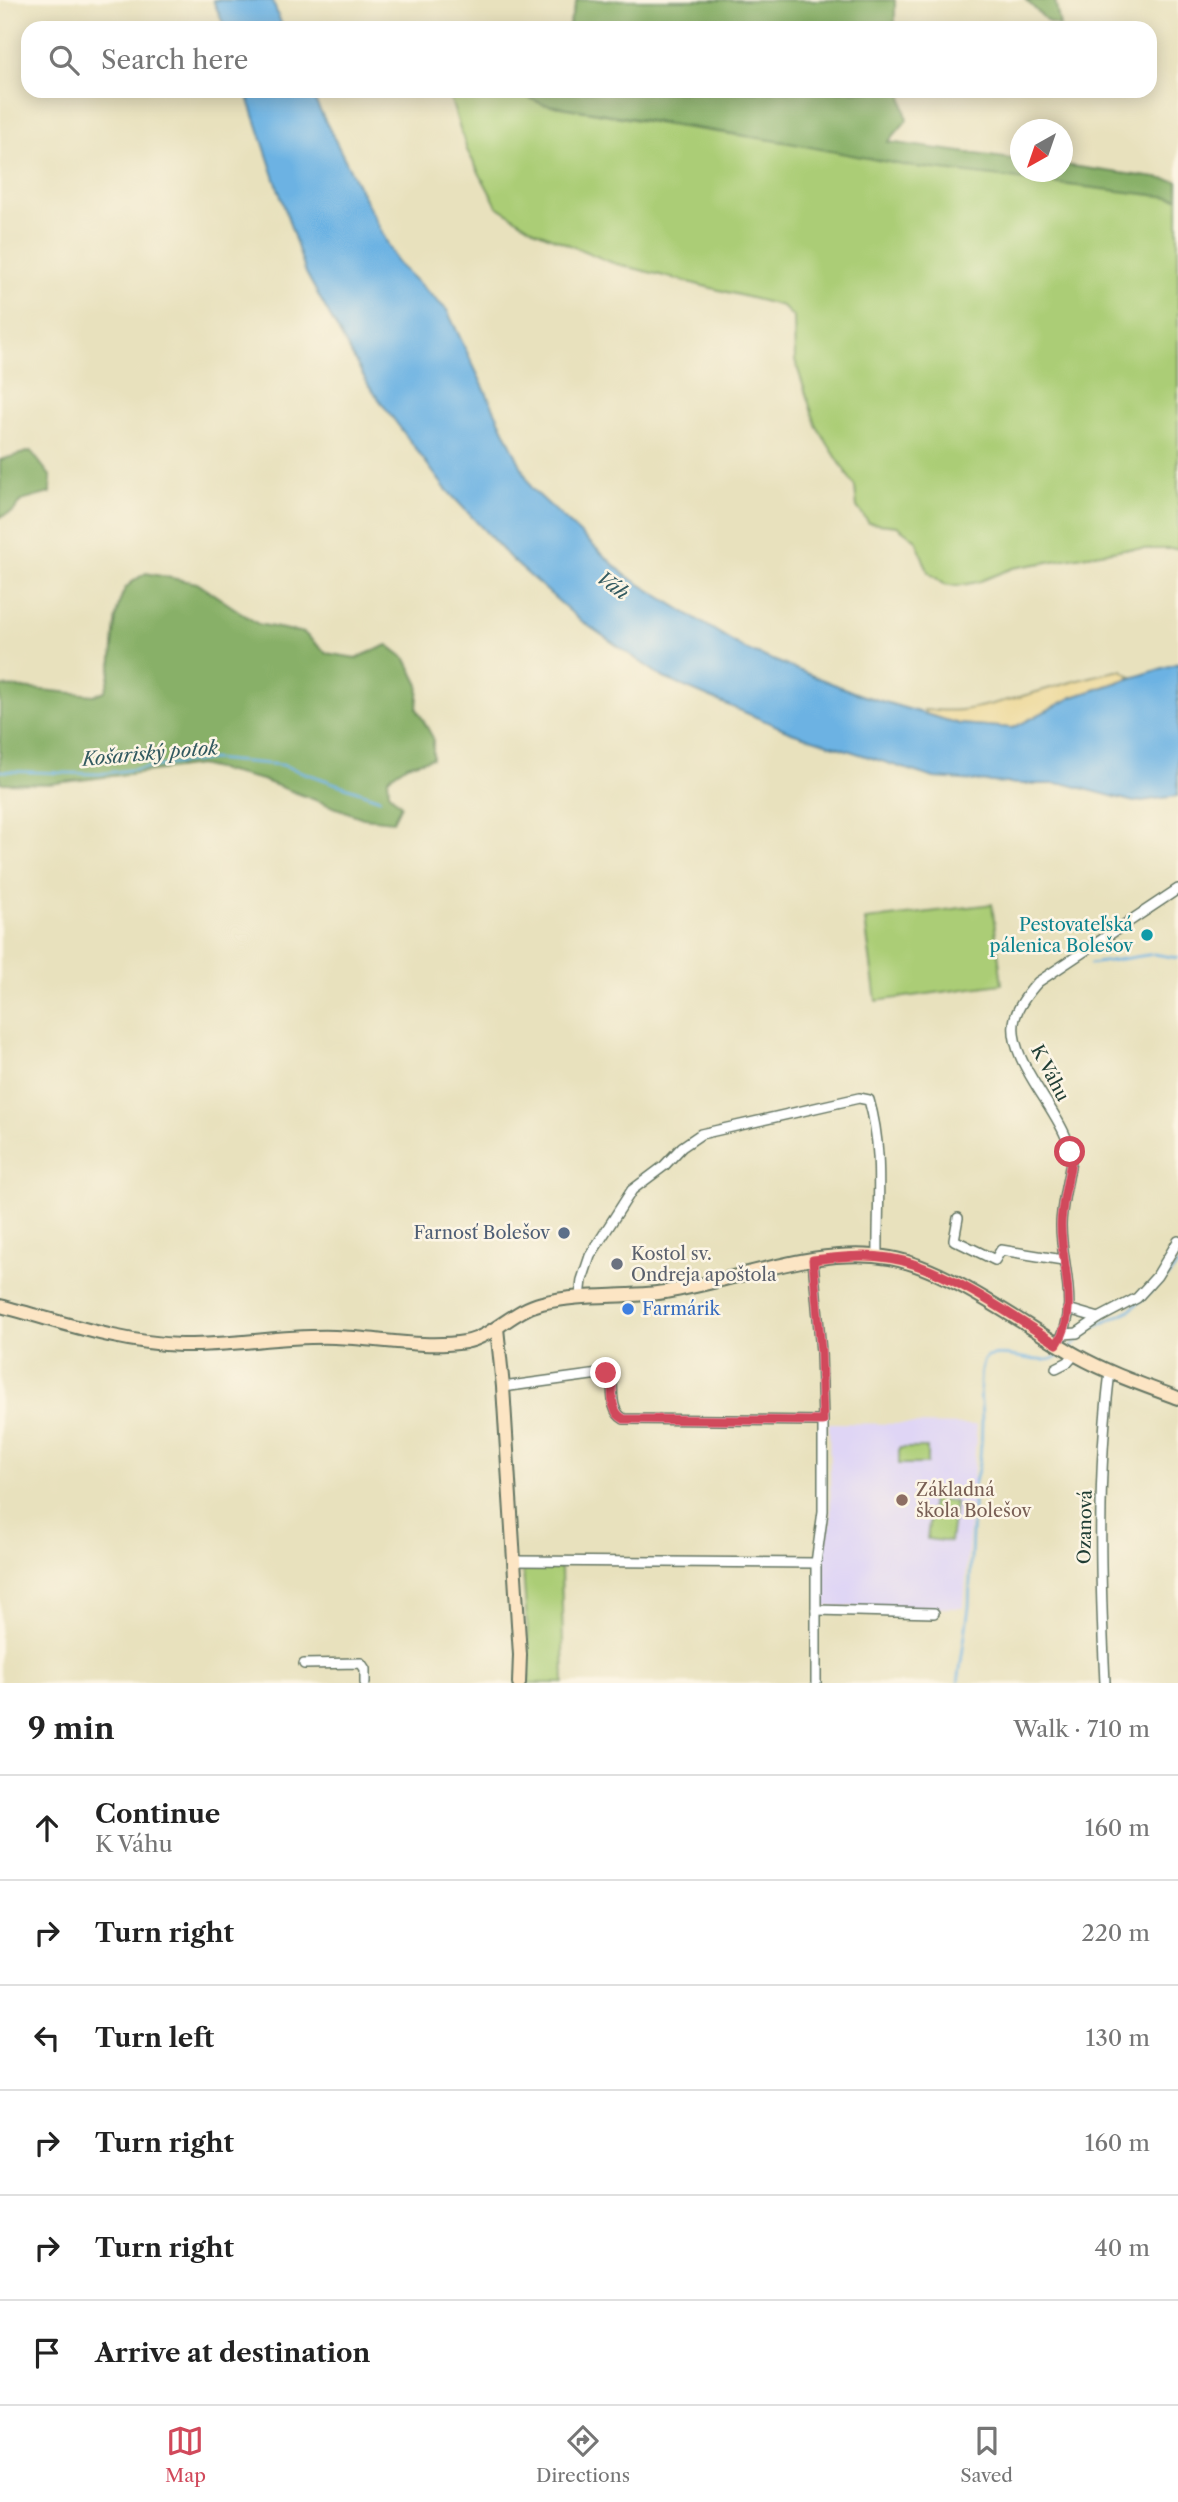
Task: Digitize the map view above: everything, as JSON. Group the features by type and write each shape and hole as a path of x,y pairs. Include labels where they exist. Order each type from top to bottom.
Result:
{"main road":[{"path":"0,1306 118,1338 181,1345 334,1337 408,1344 454,1343 475,1339 543,1303 662,1293 813,1260 878,1256 907,1262 939,1275 1111,1372 1178,1398"},
{"path":"497,1328 520,1655 519,1683"}],"street":[{"name":"K Váhu","path":"1066,1346 1070,1293 1063,1260 1061,1219 1071,1161 1068,1142 1021,1057 1013,1030 1015,1017 1021,1004 1038,982 1178,889"},
{"path":"579,1298 590,1256 632,1191 664,1166 682,1147 701,1134 859,1098 869,1100 877,1126 878,1256"},
{"path":"958,1218 954,1240 995,1260 1000,1250 1063,1260"},
{"path":"1056,1368 1068,1362 1066,1346 1077,1333 1137,1298 1157,1276 1178,1241"},
{"path":"813,1260 821,1352 823,1421 822,1511 816,1563 816,1683"},
{"path":"1068,1309 1099,1318"},
{"name":"Ozanová","path":"1105,1683 1101,1584 1102,1456 1111,1372"},
{"path":"503,1387 606,1373 612,1379 614,1410 624,1419 823,1421"},
{"path":"513,1561 816,1563"},
{"path":"816,1610 933,1613"},
{"path":"304,1664 361,1663 365,1669 365,1683"}],"shaded area":[{"name":"Základná škola Bolešov","path":"829,1423 977,1425 964,1608 823,1606 823,1556 831,1520"}],"green space":[{"path":"577,0 895,0 895,21 570,21"},
{"path":"1026,0 1055,0 1059,21 1047,21"},
{"path":"450,98 530,98 542,104 667,125 1010,174 1010,182 1066,182 1178,198 1178,549 1124,549 1013,568 978,582 957,586 944,584 928,572 916,540 897,526 869,523 857,507 855,487 816,425 795,360 794,318 782,306 613,263 536,231 497,206 467,150"},
{"path":"530,98 902,98 907,120 888,142 1010,159 1010,178 908,166 784,142 542,104"},
{"path":"1073,166 1178,181 1178,198 1043,182 1073,182"},
{"path":"31,451 51,477 50,493 21,501 13,512 0,517 0,460"},
{"path":"146,573 197,583 258,624 304,633 326,653 356,658 388,645 406,659 419,685 417,709 433,738 433,758 407,765 388,778 389,793 401,805 393,821 363,818 262,780 199,765 49,784 0,783 0,686 94,695 105,691 120,601 125,589"},
{"path":"992,904 1002,984 876,1001 865,920"},
{"path":"899,1448 927,1448 927,1464 899,1464"},
{"path":"932,1499 955,1502 950,1542 927,1539"},
{"path":"527,1567 561,1568 564,1683 528,1683 529,1650 523,1571"}],"sand":[{"path":"1122,670 1132,677 1073,697 1013,728 959,724 926,714 924,710 957,710 988,705"}],"water":[{"path":"213,0 272,0 280,21 222,21"},
{"name":"Váh","path":"248,98 314,98 398,264 447,310 532,489 625,575 745,649 861,695 959,724 1013,728 1073,697 1178,663 1178,796 1134,802 1066,784 934,778 791,732 664,678 580,620 512,560 445,488 369,386 306,273"}],"waterway":[{"name":"Košariský potok","path":"0,771 99,774 212,759 282,765 380,799"},
{"path":"1090,964 1154,954 1178,958"},
{"path":"1070,1348 1092,1328 1130,1310 1178,1265"},
{"path":"958,1683 969,1607 974,1486 982,1438 980,1384 983,1362 991,1356 1047,1360 1065,1353"}],"place":[{"name":"Pestovateľská pálenica Bolešov","path":"1147,935"},
{"name":"Farnosť Bolešov","path":"564,1233"},
{"name":"Kostol sv. Ondreja apoštola","path":"617,1264"},
{"name":"Farmárik","path":"628,1309"},
{"name":"Základná škola Bolešov","path":"902,1500"}],"route":[{"path":"606,1373 612,1379 614,1410 624,1419 823,1421 821,1352 813,1260 852,1256 891,1258 936,1273 1057,1344 1064,1334 1070,1293 1063,1260 1061,1219 1071,1161 1070,1152"}]}
